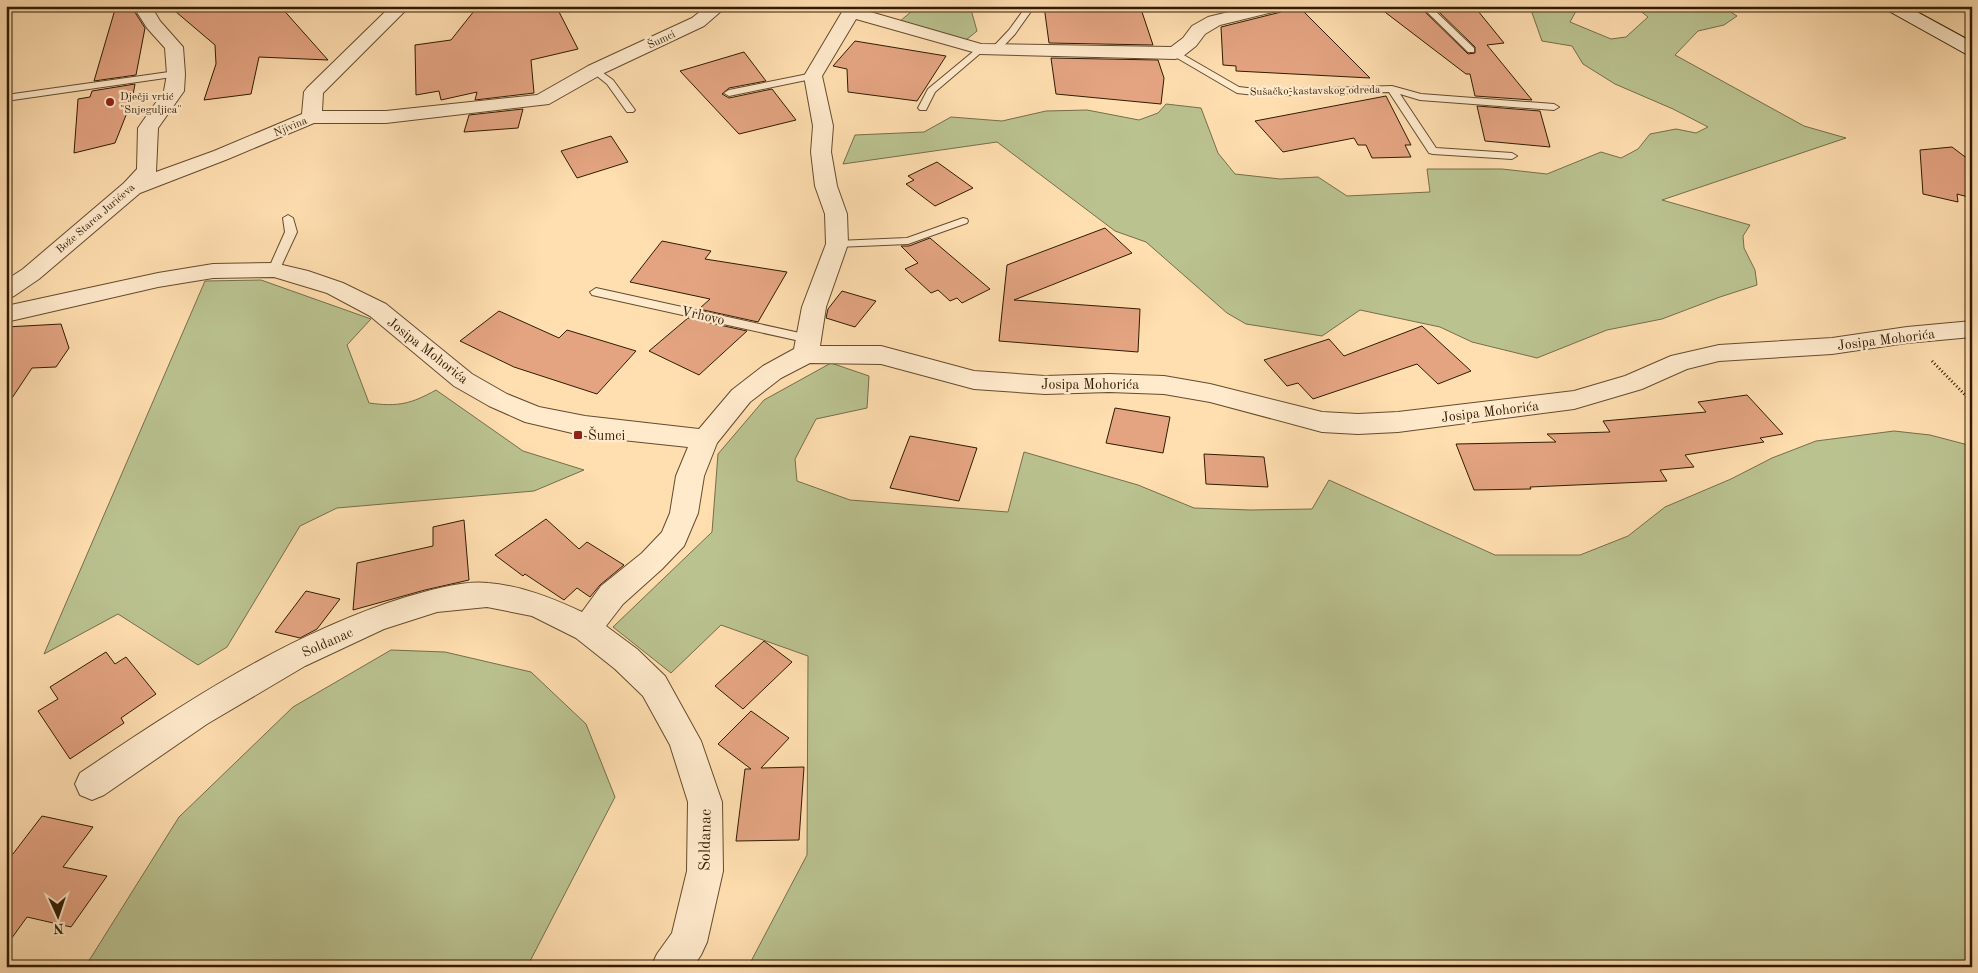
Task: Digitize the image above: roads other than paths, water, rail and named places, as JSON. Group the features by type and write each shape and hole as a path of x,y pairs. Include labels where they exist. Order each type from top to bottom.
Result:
{"street":[{"name":"Bože Starca Jurićeva","path":"6,291 31,274 132,188 147,170 148,128 174,90 176,74 174,47 153,24 142,6"},
{"name":"Njivina","path":"132,188 221,155 311,117 314,92 401,6"},
{"name":"Šumci","path":"311,117 386,116 542,100 595,70 698,22 718,6"},
{"path":"1175,53 1190,42 1198,30 1214,21 1274,6"},
{"path":"1892,6 1972,50"},
{"path":"808,346 814,307 837,244 836,214 826,186 821,152 823,126 813,76 851,9"},
{"name":"Sušačko-kastavskog odreda","path":"851,9 988,50 1175,53"},
{"name":"Josipa Mohorića","path":"6,314 158,280 213,271 274,270 300,276 335,288 378,310 463,380 498,400 534,415 585,426 706,439 741,396 808,346 881,355 974,380 1045,385 1109,383 1164,385 1210,393 1322,422 1358,424 1398,422 1574,400 1634,383 1680,362 1720,353 1832,346 1907,335 1972,329"},
{"path":"587,629 612,596 652,561 674,538 684,513 690,476 706,439"},
{"name":"Soldanac","path":"92,784 196,714 294,656 376,620 437,600 487,595 537,605 587,629 626,658 654,686 685,741 705,802 705,871 688,942 670,967"}],"lane":[{"path":"1425,6 1471,50"},
{"path":"923,108 931,92 939,83 1012,32 1028,10"},
{"name":"Sušačko-kastavskog odreda","path":"1175,53 1237,90 1264,93 1392,89 1420,97 1554,108"},
{"path":"595,70 610,82 630,110"},
{"path":"6,98 176,74"},
{"path":"729,94 813,76"},
{"path":"1392,89 1433,151 1512,156"},
{"path":"274,270 291,232 288,218"},
{"path":"837,244 908,241 963,221"},
{"name":"Vrhovo","path":"596,292 808,346"}],"place":[{"name":"Dječji vrtić \"Snjeguljica\"","path":"110,102"},
{"name":"Šumci","path":"578,435"}]}
